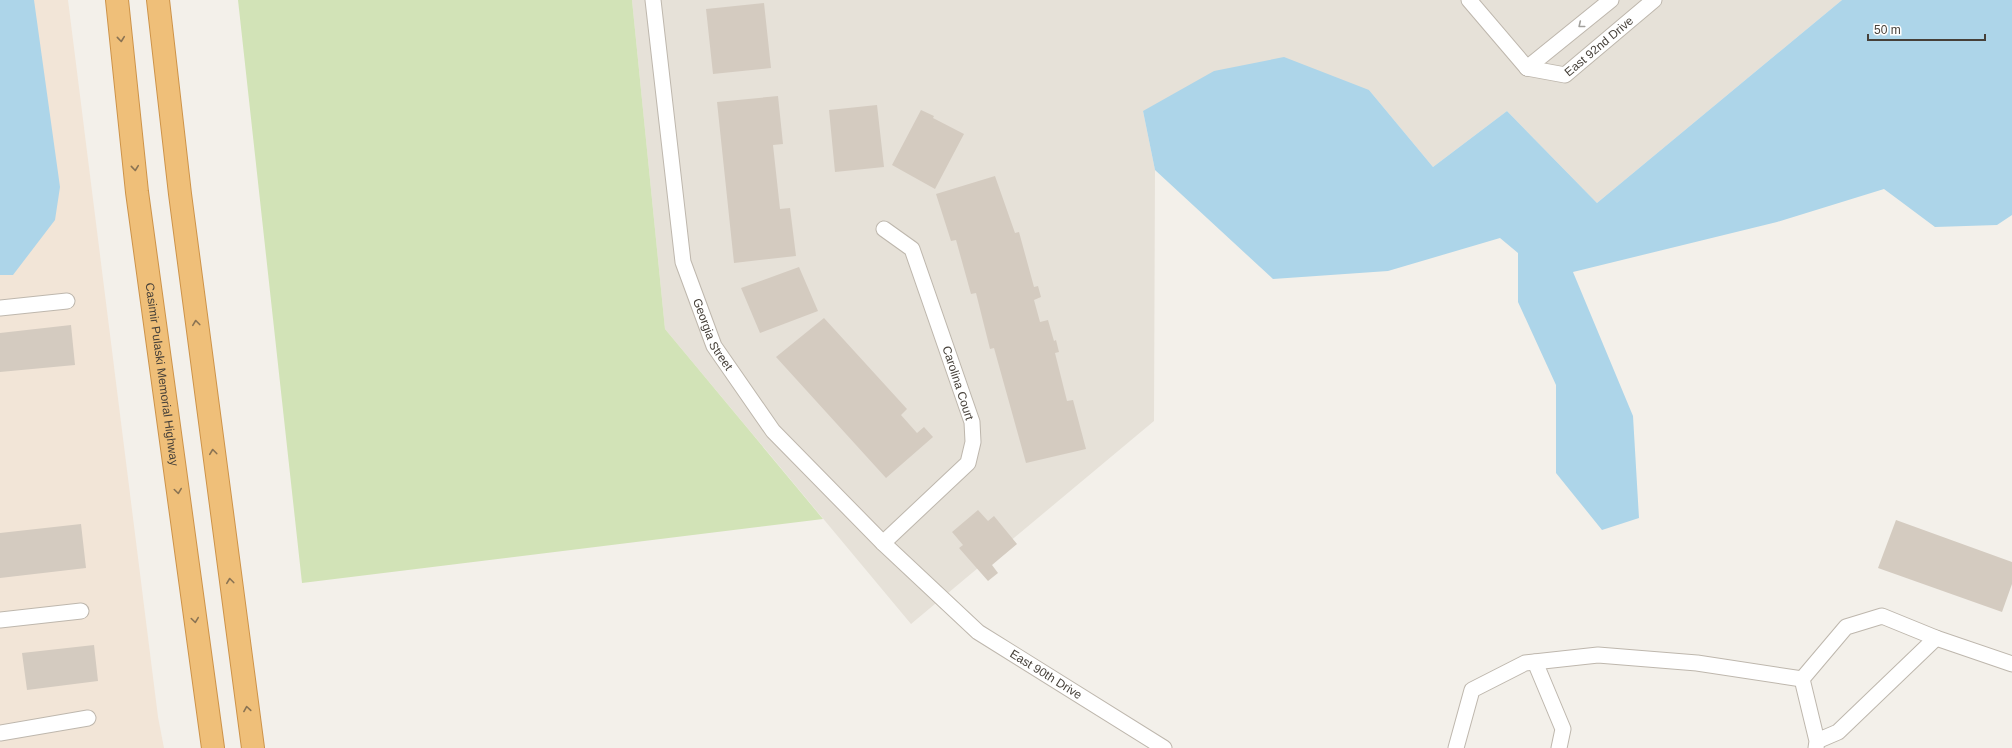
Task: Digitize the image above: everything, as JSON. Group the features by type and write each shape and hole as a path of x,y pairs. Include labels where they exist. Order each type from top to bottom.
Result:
{"highway":[{"name":"Casimir Pulaski Memorial Highway","path":"117,0 137,192 214,748"},
{"path":"158,0 180,194 253,748"}],"street":[{"name":"Georgia Street","path":"653,0 683,262 714,346 774,431 883,543 934,591"},
{"path":"1469,0 1527,68 1611,0"},
{"name":"East 92nd Drive","path":"1527,68 1565,75 1654,0"},
{"name":"Carolina Court","path":"883,543 968,463 973,442 972,422 912,249 884,229"},
{"path":"0,308 67,301"},
{"name":"East 90th Drive","path":"934,591 978,632 1164,748"},
{"path":"0,620 81,611"},
{"path":"1802,679 1846,627 1882,616 1936,638 2012,664"},
{"path":"1802,679 1816,745 1838,732 1936,638"},
{"path":"1456,748 1472,690 1525,663 1598,655 1697,663 1802,679"},
{"path":"1535,662 1563,729 1559,748"},
{"path":"0,733 88,718"}],"shaded area":[{"path":"0,0 68,0 158,717 164,748 0,748"},
{"path":"632,0 1842,0 1597,203 1507,111 1433,167 1369,90 1143,111 1155,170 1154,421 911,624 665,329"}],"green space":[{"path":"238,0 632,0 665,329 823,519 302,583"}],"water":[{"path":"0,0 34,0 60,187 55,220 13,275 0,275"},
{"path":"1842,0 2012,0 2012,215 1997,225 1935,227 1884,189 1777,222 1573,272 1633,416 1639,518 1602,530 1556,473 1556,385 1518,302 1518,253 1500,238 1388,271 1273,279 1155,170 1143,111 1214,71 1284,57 1369,90 1433,167 1507,111 1597,203"}],"building":[{"path":"764,3 771,68 713,74 706,9"},
{"path":"778,96 783,144 773,145 780,209 790,208 796,256 734,263 717,102"},
{"path":"877,105 884,167 835,172 829,110"},
{"path":"921,110 964,134 935,189 892,165"},
{"path":"995,176 1015,233 1019,232 1034,287 1038,286 1041,297 1034,300 1040,322 1048,320 1054,341 1056,340 1059,352 1055,353 1067,401 1073,400 1086,449 1026,463 994,348 990,349 976,293 971,294 956,240 951,241 936,194"},
{"path":"799,267 818,311 760,333 741,288"},
{"path":"824,318 907,409 901,415 917,433 924,427 933,437 886,478 776,357"},
{"path":"71,325 75,365 0,372 0,333"},
{"path":"978,510 988,521 994,516 1017,544 992,565 998,573 988,581 959,548 963,545 952,532"},
{"path":"1896,520 2012,562 2012,584 2002,612 1878,568"},
{"path":"81,524 86,568 0,578 0,533"},
{"path":"94,645 98,681 27,690 22,653"}]}
